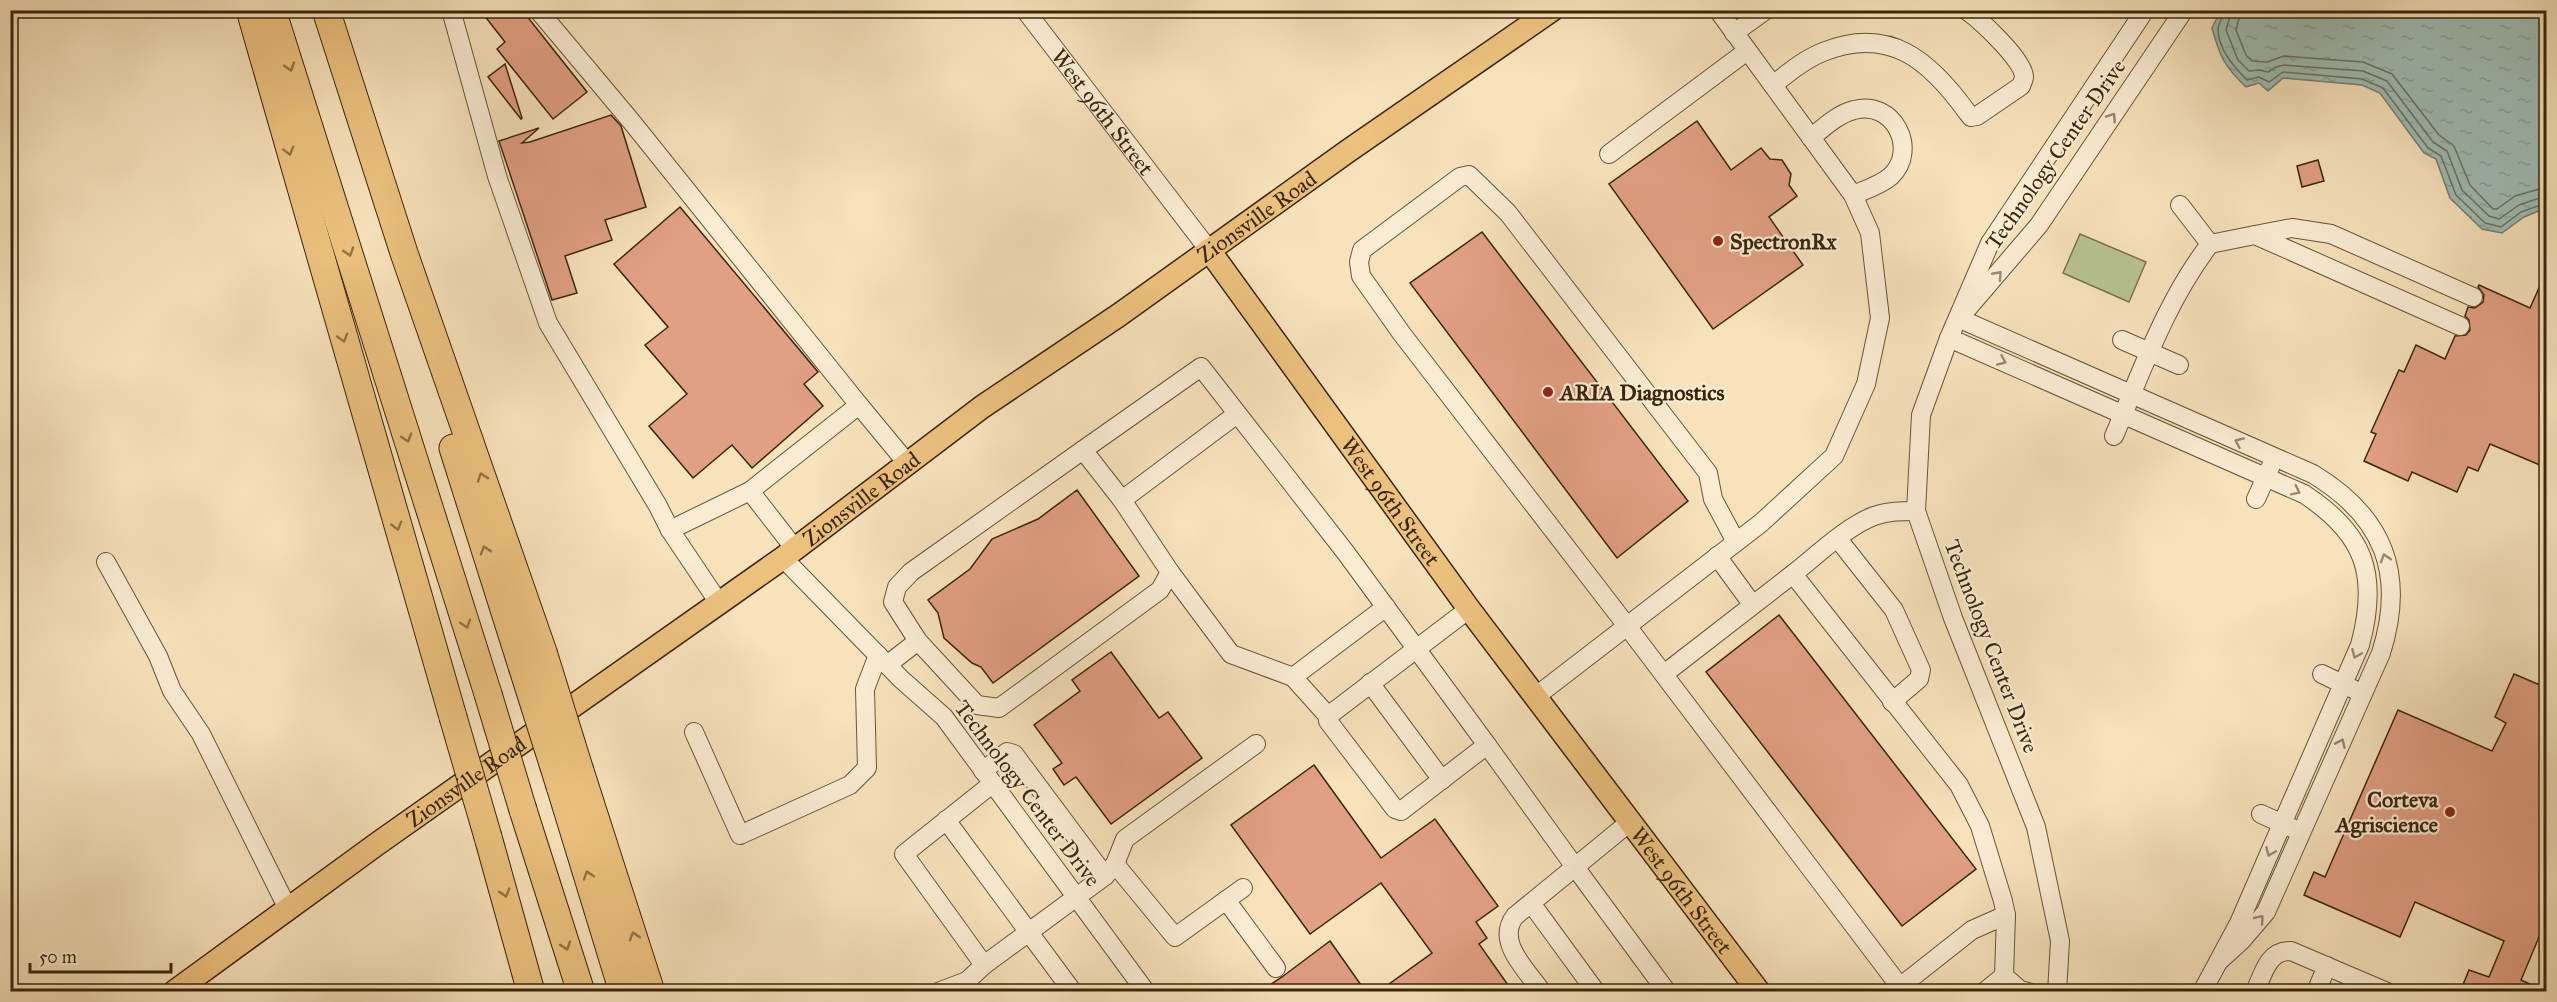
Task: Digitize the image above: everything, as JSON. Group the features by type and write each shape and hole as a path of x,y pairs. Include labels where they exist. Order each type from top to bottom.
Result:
{"highway":[{"path":"326,10 570,778 651,992"},
{"path":"272,11 581,992"},
{"path":"253,22 531,992"},
{"path":"570,778 623,992"}],"main road":[{"name":"Zionsville Road","path":"174,992 789,553 982,407 1552,10"},
{"name":"West 96th Street","path":"1209,250 1469,609 1759,992"}],"street":[{"path":"450,10 497,176 548,323 658,506 670,530 719,603"},
{"path":"538,10 631,121 907,464"},
{"name":"West 96th Street","path":"1024,10 1209,250"},
{"path":"1535,697 1761,523 1834,456 1866,384 1880,318 1870,233 1853,195 1718,10"},
{"path":"1734,33 1766,10"},
{"path":"1773,85 1822,52 1844,45 1885,44 1906,51 1925,63 1971,117 1977,116 2021,86 2024,78 2022,70 1997,36 1966,10"},
{"name":"Technology Center Drive","path":"2057,992 2060,941 2036,827 1953,618 1916,511 1921,415 1949,338 1990,243 2145,10"},
{"name":"Technology Center Drive","path":"1958,318 2040,225 2184,10"},
{"path":"1609,154 1747,51"},
{"path":"1811,138 1843,114 1863,109 1881,112 1891,119 1904,142 1898,168 1890,178 1853,195"},
{"path":"1736,542 1713,499 1708,473 1508,213 1469,175 1460,177 1362,250 1359,262 1361,276 1367,286 1903,989 1972,930 2006,915"},
{"path":"2180,205 2210,244"},
{"path":"2114,436 2149,352 2179,291 2194,264 2210,244 2292,228 2331,234 2473,297"},
{"path":"2255,235 2460,326"},
{"path":"1958,318 2313,474 2333,486 2356,507 2378,539 2392,585 2391,610 2381,653 2266,912 2242,940 2219,961"},
{"path":"1949,338 2304,494 2335,517 2358,548 2369,587 2369,608 2360,645 2239,923 2202,992"},
{"path":"2122,340 2179,365"},
{"path":"1170,573 1161,590 999,708 976,705 918,641 893,602 897,587 911,572 1201,368 1386,607 1666,992"},
{"path":"670,530 750,491 859,405"},
{"path":"1122,500 1238,414"},
{"path":"1083,450 1122,500 1170,573 1232,654 1293,677 1328,716 1328,721 1395,809 1401,811 1487,745"},
{"path":"2256,499 2274,457"},
{"name":"Technology Center Drive","path":"750,491 789,553 882,660 944,717 1146,992"},
{"path":"1664,674 1752,604 1838,539 1873,516 1893,511 1916,511"},
{"path":"1838,539 1894,610 1921,670 1919,679 1892,702"},
{"path":"1717,556 1752,604"},
{"path":"106,562 158,656 172,691 201,734 288,909"},
{"path":"1793,574 1959,785 1980,826 2006,915 2004,976 1984,992"},
{"path":"1293,677 1386,607"},
{"path":"1328,716 1469,609"},
{"path":"694,732 740,835 850,785 867,768 865,689 882,660 918,641"},
{"path":"2322,674 2363,693"},
{"path":"1370,683 1442,780"},
{"path":"938,992 964,986 984,965 1110,870 1125,839 1256,744"},
{"path":"984,965 904,855 946,820 1011,751 1110,870 1172,936 1178,936 1242,888"},
{"path":"2261,814 2302,832"},
{"path":"946,820 1073,992"},
{"path":"1542,992 1512,950 1507,933 1509,924 1515,916 1631,821"},
{"path":"1226,900 1276,968"},
{"path":"1531,903 1596,992"},
{"path":"2255,992 2273,955 2283,950 2291,951 2380,990"},
{"path":"2316,992 2327,966"},
{"path":"2004,976 2020,990 2028,992"}],"green space":[{"path":"2080,234 2146,262 2129,302 2063,273"}],"water":[{"path":"2221,10 2546,11 2546,208 2524,217 2502,233 2482,229 2450,198 2436,159 2424,153 2380,93 2362,85 2283,78 2268,91 2259,83 2246,87 2228,67 2212,28"}],"building":[{"path":"480,10 522,10 587,92 553,119 497,49 505,42"},
{"path":"505,64 522,118 521,119 488,77"},
{"path":"611,115 621,126 646,207 605,220 612,240 565,256 577,293 552,300 499,141 539,128 522,143 530,142"},
{"name":"SpectronRx","path":"1697,121 1731,170 1761,148 1770,159 1782,160 1791,174 1789,185 1797,196 1769,217 1803,265 1713,329 1609,184"},
{"path":"2318,160 2324,181 2302,187 2297,166"},
{"path":"680,207 818,372 804,384 823,406 752,468 732,445 693,478 649,426 687,394 645,345 668,327 614,264"},
{"name":"ARIA Diagnostics","path":"1482,232 1688,501 1617,558 1410,283"},
{"path":"2547,270 2547,468 2490,444 2478,471 2468,467 2457,492 2412,472 2408,481 2364,461 2376,434 2371,432 2399,370 2404,372 2416,345 2445,359 2455,336 2466,335 2470,330 2469,320 2465,316 2468,307 2475,308 2483,302 2484,295 2479,285 2530,308"},
{"path":"1077,490 1139,576 993,683 981,667 972,663 944,638 938,613 928,600 970,569 992,539 1038,519"},
{"path":"1779,615 1976,869 1902,926 1706,672"},
{"path":"1111,652 1159,718 1168,712 1202,758 1111,824 1076,777 1064,785 1053,769 1062,763 1034,725 1080,691 1072,680"},
{"name":"Corteva Agriscience","path":"2514,674 2547,688 2547,941 2539,937 2521,980 2547,992 2460,992 2469,970 2489,977 2504,941 2415,902 2400,937 2304,895 2314,872 2325,877 2398,710 2492,751 2506,723 2495,717"},
{"path":"1314,765 1381,858 1435,819 1498,906 1476,922 1487,938 1479,944 1513,992 1378,992 1432,953 1381,883 1310,934 1231,825"},
{"path":"1330,941 1366,992 1259,992 1282,977"}],"place":[{"name":"SpectronRx","path":"1718,241"},
{"name":"ARIA Diagnostics","path":"1548,392"},
{"name":"Corteva Agriscience","path":"2450,812"}]}
